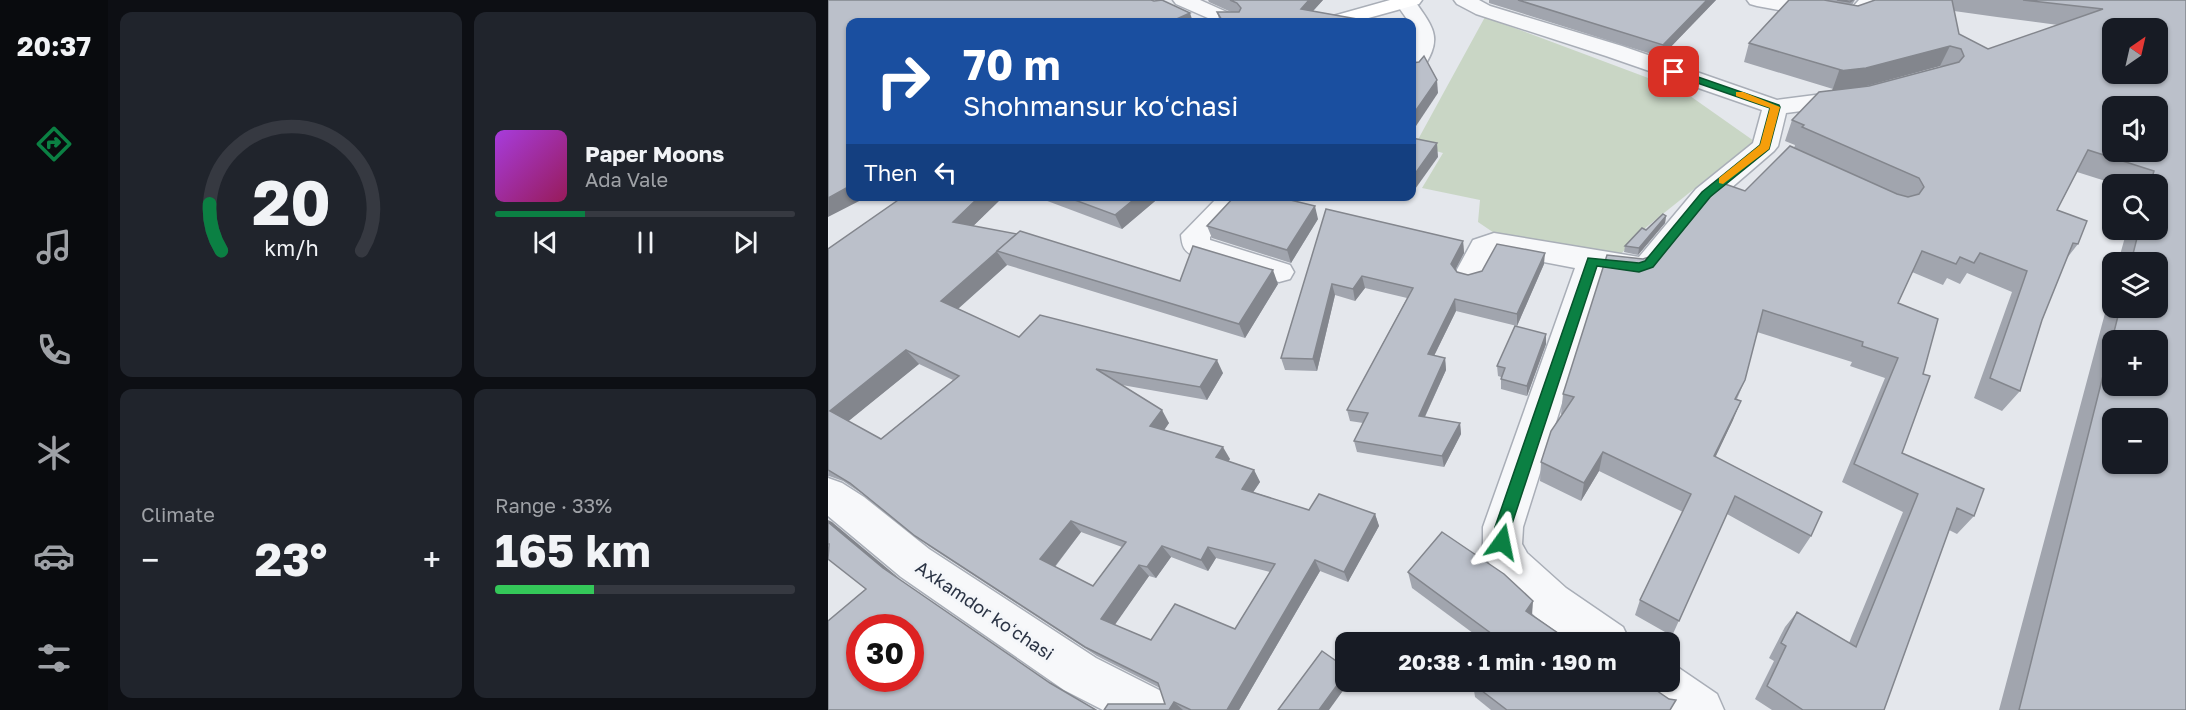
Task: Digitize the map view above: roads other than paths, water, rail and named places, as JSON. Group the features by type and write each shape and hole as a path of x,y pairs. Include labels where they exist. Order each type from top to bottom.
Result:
{"street":[{"path":"1183,0 1224,18"},
{"path":"1464,0 1483,10 1614,51 1775,107 1860,97 1880,92"},
{"path":"1757,0 1850,17 1861,12 1869,0"},
{"path":"1347,18 1408,1 1427,39 1425,49 1416,62"},
{"path":"1469,274 1483,248 1494,243 1639,268 1649,264 1706,195 1775,151 1775,107"},
{"path":"1230,201 1195,235 1197,245 1205,250 1279,272"},
{"path":"1592,261 1503,527 1502,542 1506,555 1535,589 1594,632"},
{"name":"Axkamdor koʻchasi","path":"828,495 850,509 915,563 1080,674 1151,710"},
{"path":"1676,692 1701,710"}]}
